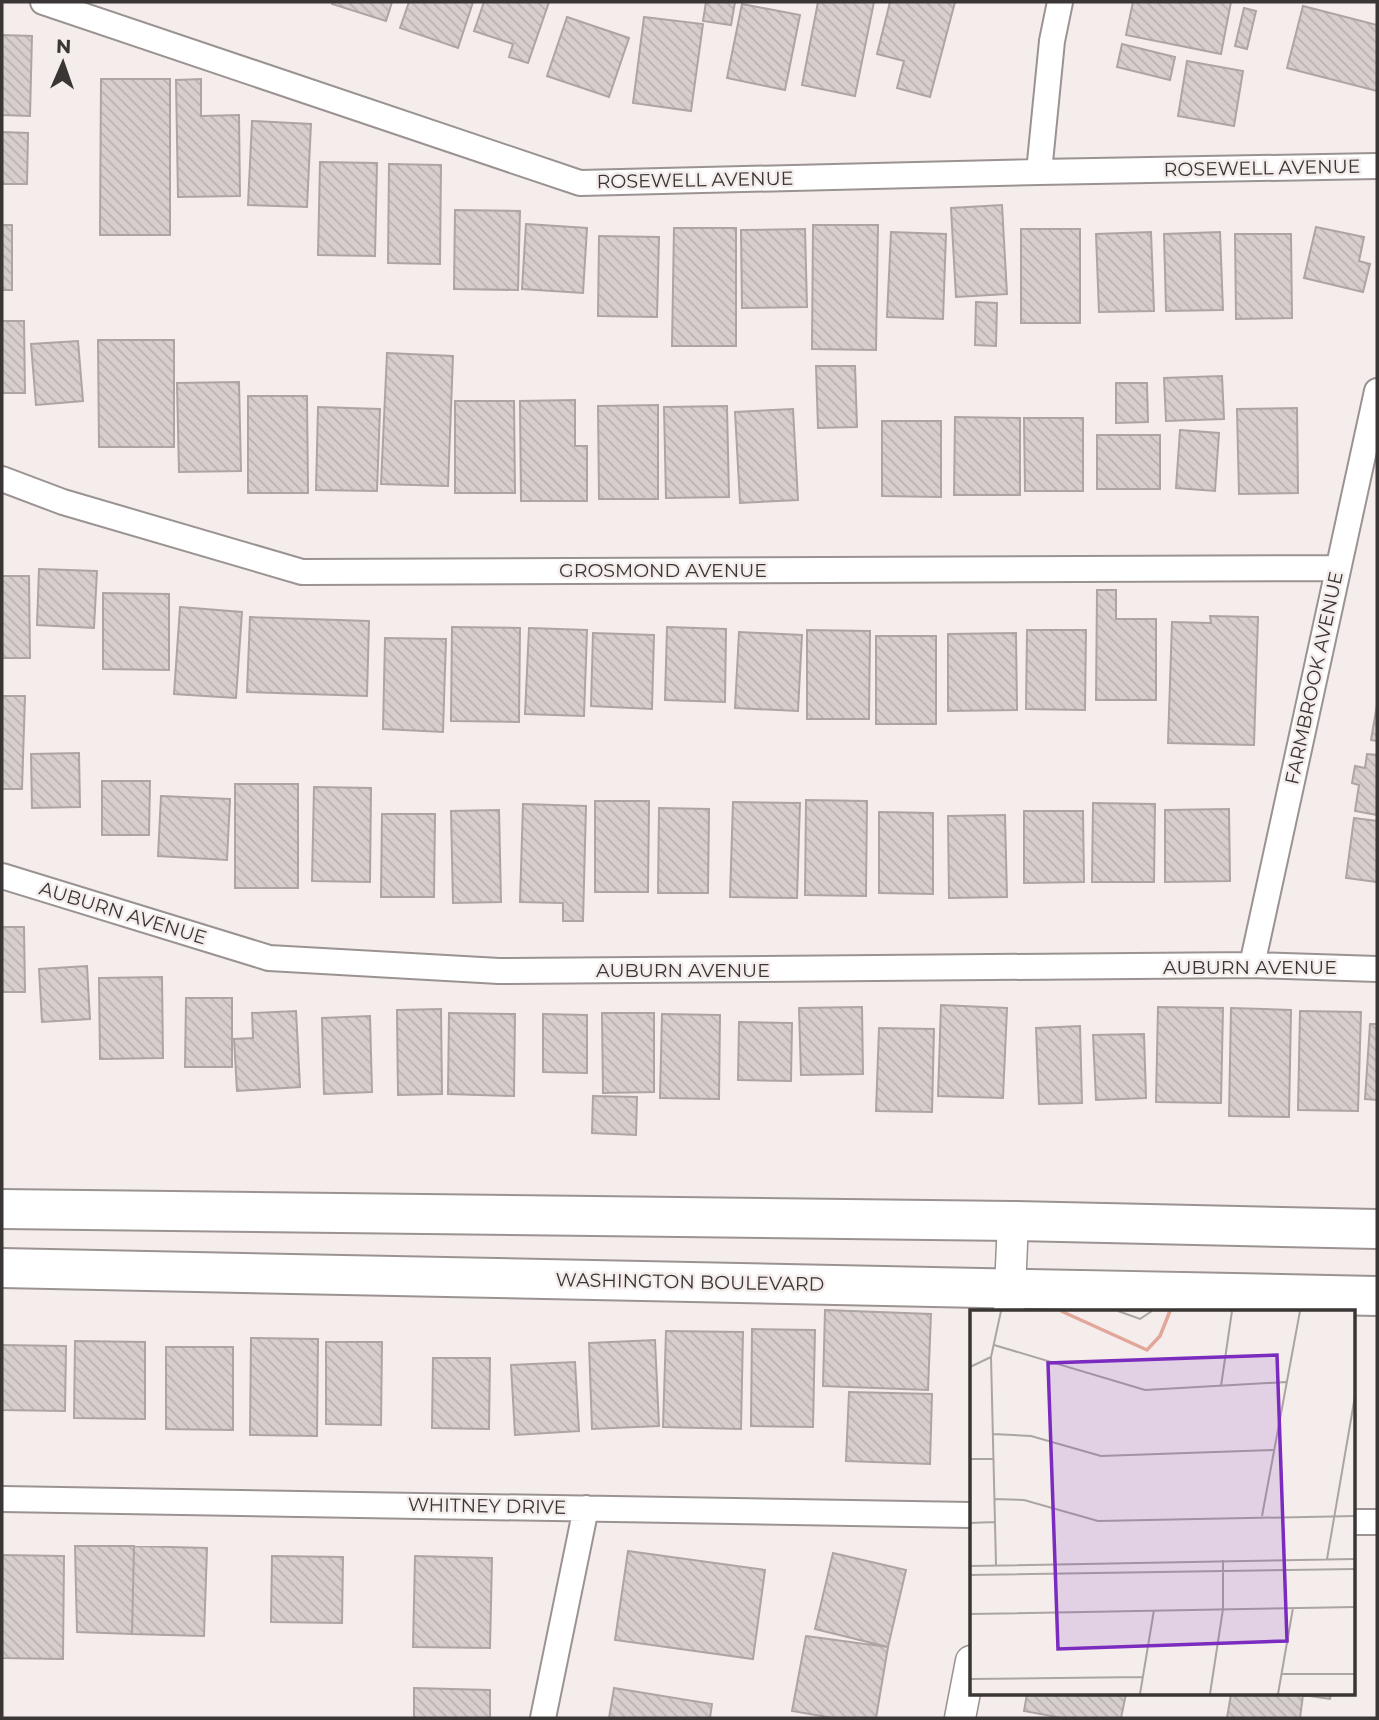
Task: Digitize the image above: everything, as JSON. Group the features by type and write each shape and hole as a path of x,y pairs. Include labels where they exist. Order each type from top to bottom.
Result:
{"highway":[{"path":"2,1209 1013,1221 1377,1229"},
{"name":"WASHINGTON BOULEVARD","path":"2,1268 1010,1300 1377,1296"}],"street":[{"name":"ROSEWELL AVENUE","path":"43,2 580,183 1377,166"},
{"path":"1039,172 1052,41 1060,2"},
{"name":"FARMBROOK AVENUE","path":"1252,965 1377,391"},
{"name":"GROSMOND AVENUE","path":"2,479 63,502 302,572 1338,568"},
{"name":"AUBURN AVENUE","path":"2,876 269,958 499,971 1252,965 1377,969"},
{"path":"1010,1300 1013,1221"},
{"name":"WHITNEY DRIVE","path":"2,1499 970,1515"},
{"path":"543,1718 586,1508"},
{"path":"1354,1522 1377,1522"},
{"path":"960,1718 970,1666"}],"building":[{"path":"392,2 386,21 332,4"},
{"path":"409,2 473,2 458,48 400,28"},
{"path":"484,2 549,2 528,63 509,57 513,44 474,31"},
{"path":"706,2 735,2 731,25 703,21"},
{"path":"818,2 874,2 855,96 802,85"},
{"path":"890,2 955,2 930,97 897,88 904,61 877,54"},
{"path":"1133,2 1231,2 1221,54 1126,35"},
{"path":"742,4 800,15 785,90 727,78"},
{"path":"1303,6 1377,25 1377,91 1287,68"},
{"path":"1244,8 1256,11 1247,49 1235,46"},
{"path":"567,17 629,38 609,97 547,76"},
{"path":"644,17 703,24 691,111 633,103"},
{"path":"2,35 32,36 30,116 2,115"},
{"path":"1122,44 1175,57 1170,80 1117,67"},
{"path":"1187,61 1243,71 1234,126 1178,116"},
{"path":"101,79 170,79 170,235 100,235"},
{"path":"201,79 201,116 239,115 240,196 178,197 176,80"},
{"path":"252,121 311,124 307,207 248,205"},
{"path":"2,132 28,133 27,184 2,184"},
{"path":"320,162 377,163 375,256 318,255"},
{"path":"389,164 441,165 440,264 388,263"},
{"path":"1002,205 1007,294 956,297 951,208"},
{"path":"455,210 520,211 518,290 454,289"},
{"path":"526,224 587,228 583,293 522,289"},
{"path":"2,225 12,225 12,290 2,290"},
{"path":"813,225 878,225 876,350 812,349"},
{"path":"1316,227 1364,237 1359,261 1370,264 1363,292 1304,278"},
{"path":"674,228 736,228 736,346 672,346"},
{"path":"805,229 807,307 742,308 741,230"},
{"path":"1021,229 1080,229 1080,323 1021,323"},
{"path":"891,232 946,234 943,319 887,317"},
{"path":"1151,232 1154,311 1099,312 1096,234"},
{"path":"1220,232 1223,310 1166,311 1164,234"},
{"path":"1235,234 1291,234 1292,318 1236,319"},
{"path":"599,236 659,237 657,317 598,316"},
{"path":"976,302 997,303 996,346 975,345"},
{"path":"2,321 24,321 25,393 2,393"},
{"path":"98,340 174,340 174,447 99,447"},
{"path":"78,341 83,401 36,405 31,344"},
{"path":"387,353 453,356 448,486 381,484"},
{"path":"816,366 855,366 857,427 818,428"},
{"path":"1222,376 1224,419 1166,421 1164,378"},
{"path":"239,382 241,471 179,472 177,383"},
{"path":"1116,383 1147,383 1148,422 1116,423"},
{"path":"248,396 307,396 308,493 248,493"},
{"path":"575,400 575,446 587,446 587,501 521,501 520,401"},
{"path":"455,401 514,401 515,493 455,493"},
{"path":"658,405 658,499 599,499 598,406"},
{"path":"727,406 729,497 666,498 664,407"},
{"path":"318,407 380,409 377,491 316,490"},
{"path":"1297,408 1298,493 1239,494 1237,409"},
{"path":"793,409 798,500 740,503 735,412"},
{"path":"955,417 1020,418 1020,495 954,495"},
{"path":"1024,418 1083,418 1083,491 1025,491"},
{"path":"882,421 941,421 941,497 882,496"},
{"path":"1180,430 1219,433 1215,491 1176,488"},
{"path":"1097,435 1160,435 1160,489 1097,489"},
{"path":"39,569 97,571 94,628 37,625"},
{"path":"2,576 29,576 30,658 2,658"},
{"path":"1097,590 1116,590 1116,619 1156,619 1156,700 1096,700"},
{"path":"103,593 169,594 169,670 103,669"},
{"path":"180,607 242,612 236,698 174,694"},
{"path":"1210,616 1258,617 1254,745 1168,743 1172,622 1211,623"},
{"path":"250,617 369,621 367,696 247,692"},
{"path":"452,627 520,628 519,722 451,721"},
{"path":"667,627 726,629 725,702 665,700"},
{"path":"529,628 587,630 584,716 525,714"},
{"path":"807,630 870,631 869,719 807,719"},
{"path":"1027,630 1086,630 1085,710 1026,709"},
{"path":"739,632 802,635 798,711 735,708"},
{"path":"593,633 654,635 652,709 591,706"},
{"path":"1016,633 1017,710 948,711 948,634"},
{"path":"876,636 936,636 936,724 876,724"},
{"path":"385,638 446,639 443,732 383,729"},
{"path":"2,696 25,696 22,789 2,789"},
{"path":"1377,705 1377,741 1371,740"},
{"path":"79,753 80,807 32,808 31,754"},
{"path":"1367,754 1377,755 1377,815 1355,811 1359,785 1352,783 1355,766 1365,768"},
{"path":"102,781 150,781 149,835 102,835"},
{"path":"235,784 298,784 298,888 235,888"},
{"path":"314,787 371,788 370,882 312,881"},
{"path":"161,796 230,799 227,860 158,856"},
{"path":"806,800 867,801 866,896 805,895"},
{"path":"595,801 649,801 648,892 595,892"},
{"path":"733,802 800,803 797,898 730,897"},
{"path":"1093,803 1155,804 1154,882 1092,882"},
{"path":"523,804 586,806 583,921 563,921 563,903 520,902"},
{"path":"659,808 709,809 708,893 658,893"},
{"path":"1229,809 1230,881 1165,882 1165,810"},
{"path":"499,810 501,902 453,903 451,811"},
{"path":"1024,811 1083,811 1084,882 1024,883"},
{"path":"879,812 933,813 933,894 879,893"},
{"path":"382,814 435,814 434,897 381,897"},
{"path":"1005,815 1007,897 949,898 948,816"},
{"path":"1354,818 1377,821 1377,882 1346,878"},
{"path":"2,927 24,927 25,992 2,992"},
{"path":"87,966 90,1019 42,1022 39,969"},
{"path":"162,977 163,1058 100,1059 99,978"},
{"path":"186,998 232,998 232,1067 185,1067"},
{"path":"941,1005 1007,1008 1003,1098 938,1096"},
{"path":"862,1007 863,1074 801,1075 799,1008"},
{"path":"1158,1007 1223,1008 1221,1103 1156,1102"},
{"path":"1231,1008 1291,1010 1289,1117 1229,1116"},
{"path":"441,1009 442,1094 398,1095 397,1010"},
{"path":"296,1011 300,1087 237,1091 234,1039 253,1038 252,1013"},
{"path":"1300,1011 1361,1012 1358,1111 1298,1110"},
{"path":"449,1013 515,1014 514,1096 448,1094"},
{"path":"602,1013 654,1013 654,1092 603,1093"},
{"path":"543,1014 587,1015 587,1073 543,1072"},
{"path":"662,1014 720,1015 719,1099 660,1098"},
{"path":"370,1016 372,1092 324,1094 322,1018"},
{"path":"739,1022 792,1023 791,1081 738,1080"},
{"path":"1370,1024 1377,1024 1377,1100 1365,1099"},
{"path":"1080,1026 1082,1103 1039,1104 1036,1028"},
{"path":"879,1028 934,1029 932,1112 876,1111"},
{"path":"1144,1034 1146,1098 1096,1100 1093,1035"},
{"path":"593,1096 637,1097 636,1135 592,1133"},
{"path":"825,1310 931,1314 928,1390 823,1386"},
{"path":"752,1329 815,1330 813,1427 751,1426"},
{"path":"666,1331 743,1332 741,1429 663,1427"},
{"path":"251,1338 318,1339 317,1436 250,1435"},
{"path":"655,1340 659,1426 592,1429 589,1343"},
{"path":"75,1341 145,1342 145,1419 74,1418"},
{"path":"326,1342 382,1342 381,1425 326,1424"},
{"path":"2,1345 66,1346 65,1411 2,1410"},
{"path":"166,1347 233,1347 233,1430 166,1429"},
{"path":"433,1358 490,1358 489,1429 432,1428"},
{"path":"575,1362 579,1431 515,1435 511,1365"},
{"path":"849,1392 932,1394 930,1464 846,1461"},
{"path":"75,1546 134,1546 132,1634 77,1632"},
{"path":"134,1546 207,1548 204,1636 132,1634"},
{"path":"628,1551 765,1570 753,1659 615,1640"},
{"path":"833,1553 906,1570 888,1647 815,1629"},
{"path":"2,1555 64,1556 63,1659 2,1658"},
{"path":"272,1556 343,1557 342,1623 271,1622"},
{"path":"415,1556 492,1558 490,1648 413,1647"},
{"path":"806,1636 888,1647 876,1718 833,1718 792,1711"},
{"path":"414,1688 490,1690 490,1718 414,1718"},
{"path":"614,1688 712,1704 710,1718 609,1718"},
{"path":"1027,1696 1126,1696 1121,1718 1062,1718 1024,1711"},
{"path":"1231,1696 1303,1696 1300,1718 1227,1718"},
{"path":"1309,1696 1331,1696 1330,1699"}]}
